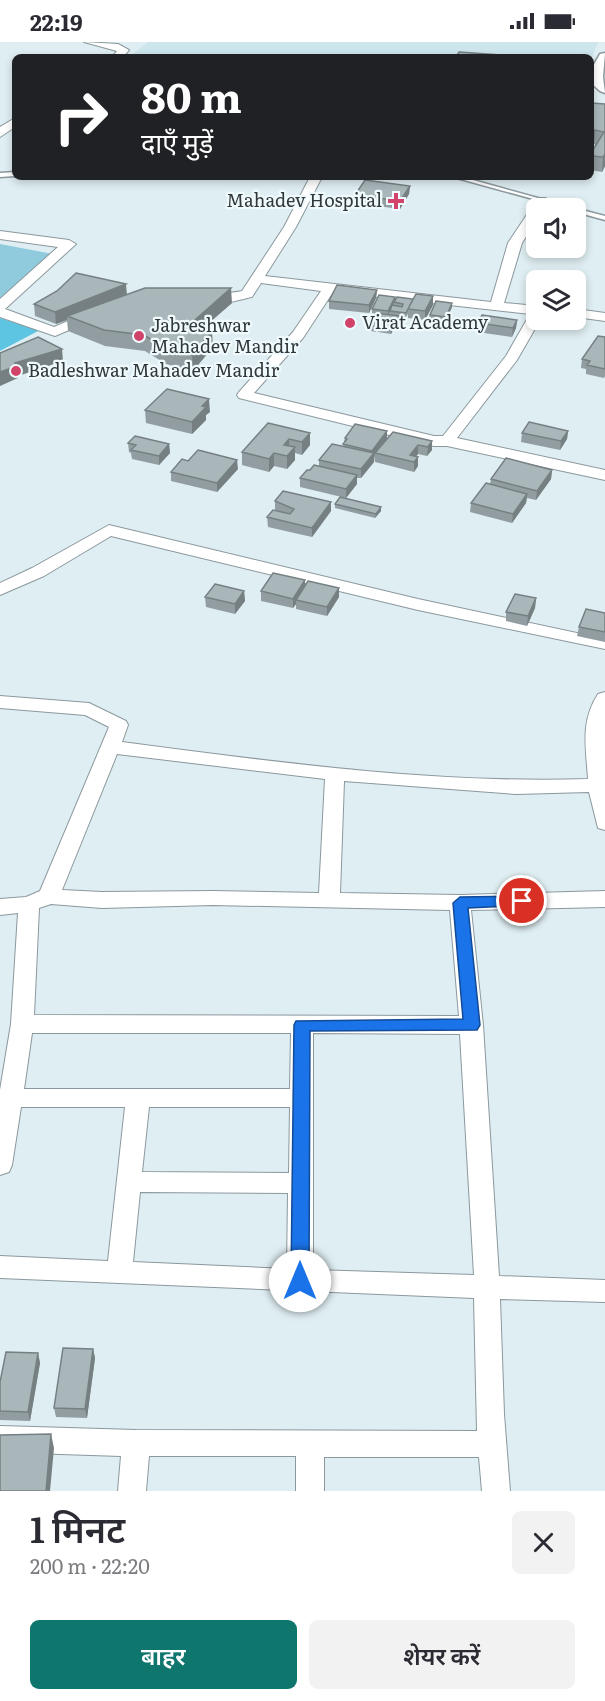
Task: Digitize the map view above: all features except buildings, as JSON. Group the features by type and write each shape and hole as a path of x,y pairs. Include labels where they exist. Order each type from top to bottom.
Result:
{"main road":[{"path":"599,92 595,76 605,57"}],"street":[{"path":"89,42 118,47 124,50 120,54"},
{"path":"0,133 12,123"},
{"path":"190,299 225,299 247,294 290,227 314,180"},
{"path":"496,306 515,243 526,226"},
{"path":"0,235 69,244 0,306"},
{"path":"257,279 526,310"},
{"path":"330,287 298,335 244,395 434,441 447,441 605,475"},
{"path":"0,312 55,332 103,310"},
{"path":"586,314 605,317"},
{"path":"447,441 512,357 527,330"},
{"path":"0,591 38,572 109,530 365,593 605,644"},
{"path":"605,698 594,725 598,784 605,823"},
{"path":"0,702 89,708 119,724 39,900 0,1165"},
{"path":"110,747 335,774 518,787 598,784"},
{"path":"328,900 335,774"},
{"path":"0,907 39,900 213,898 460,903 605,899"},
{"path":"460,903 472,1025 487,1288 491,1444 496,1491"},
{"path":"22,1024 472,1025"},
{"path":"300,1281 302,1025"},
{"path":"10,1098 302,1098"},
{"path":"119,1272 138,1098"},
{"path":"129,1182 301,1183"},
{"path":"0,1267 300,1281 605,1291"},
{"path":"0,1439 136,1443 491,1444"},
{"path":"132,1491 136,1443"},
{"path":"310,1444 310,1491"}],"lane":[{"path":"467,180 531,198"},
{"path":"586,213 605,218"}],"shaded area":[{"path":"148,42 598,42 593,54 133,54"},
{"path":"0,244 53,254 0,301"},
{"path":"0,318 40,330 0,351"}],"place":[{"name":"Mahadev Hospital","path":"396,201"},
{"name":"Virat Academy","path":"350,323"},
{"name":"Jabreshwar Mahadev Mandir","path":"139,336"},
{"name":"Badleshwar Mahadev Mandir","path":"16,371"}],"route":[{"path":"300,1281 302,1025 472,1025 460,903 522,901"}]}
